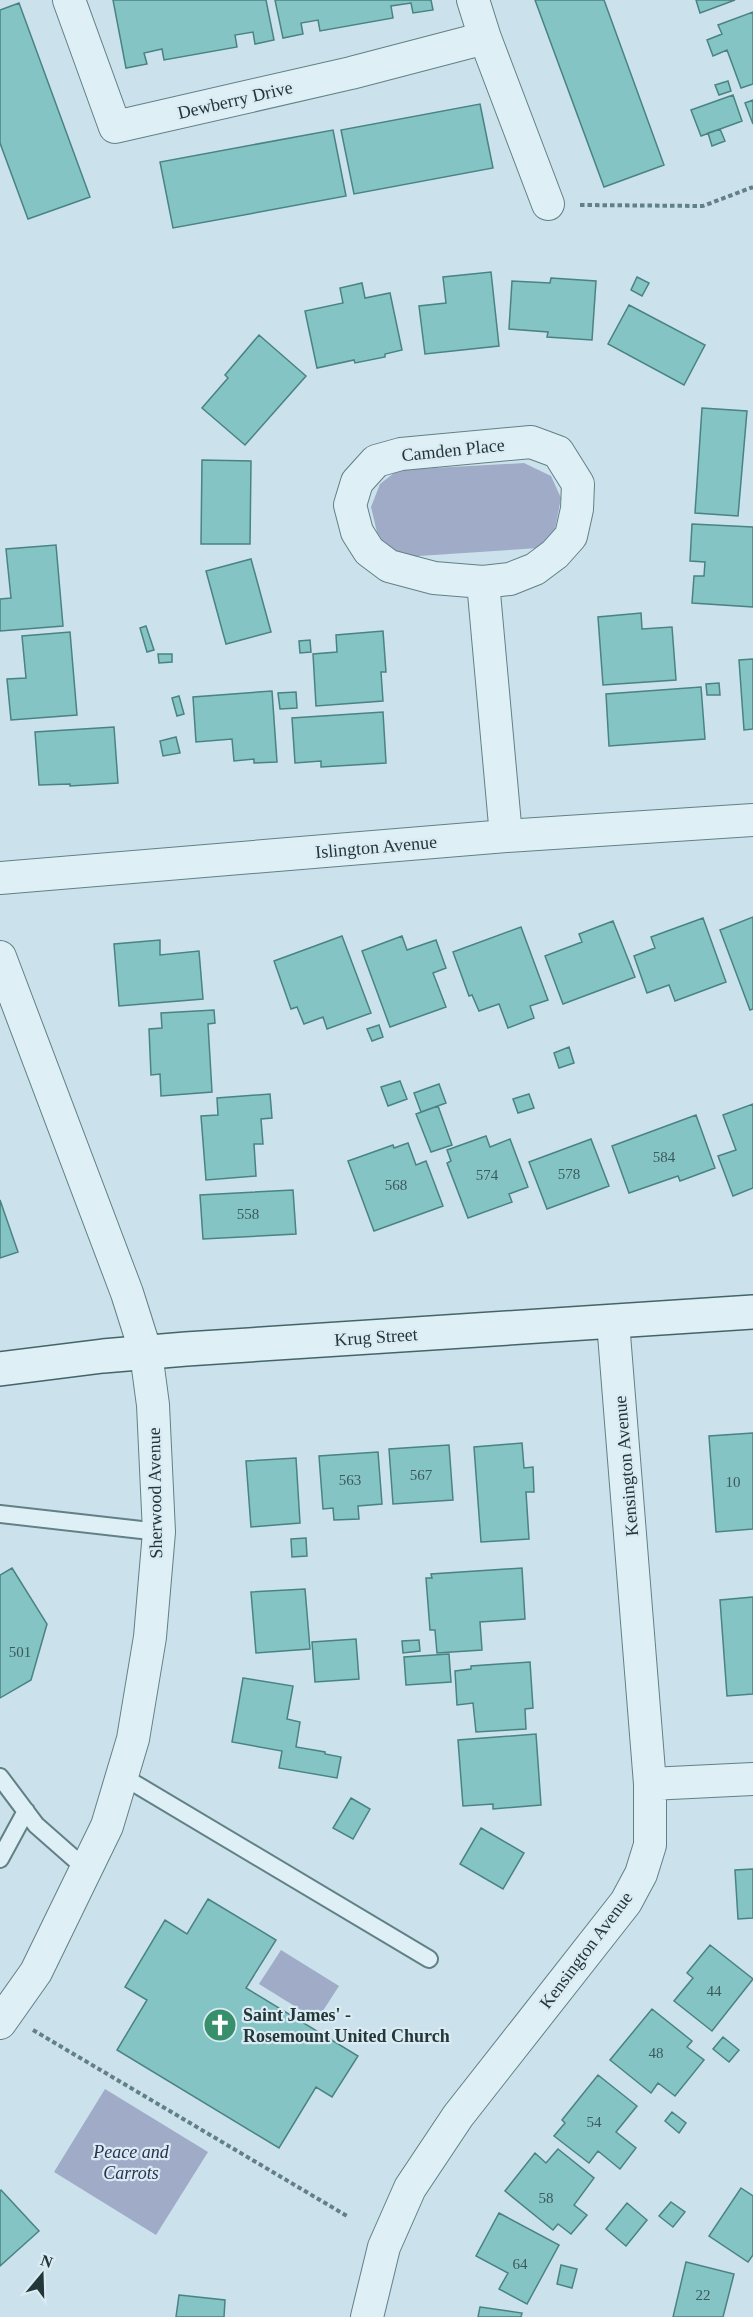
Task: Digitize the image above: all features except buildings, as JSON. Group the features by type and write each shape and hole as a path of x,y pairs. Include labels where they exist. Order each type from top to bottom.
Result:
{"street":[{"name":"Dewberry Drive","path":"69,0 115,127 351,73 485,38"},
{"path":"473,0 485,38 548,204"},
{"name":"Camden Place","path":"531,442 558,452 578,484 577,509 571,536 555,554 535,569 510,579 483,582 434,578 389,566 369,551 357,532 350,505 357,482 376,461 401,454 531,442"},
{"path":"483,582 506,836"},
{"name":"Islington Avenue","path":"0,878 506,836 753,820"},
{"name":"Sherwood Avenue","path":"0,957 127,1293 146,1353 154,1427 159,1532 150,1636 133,1738 107,1826 36,1972 3,2020"},
{"name":"Krug Street","path":"0,1370 146,1353 753,1312"},
{"name":"Kensington Avenue","path":"367,2317 384,2247 410,2188 458,2116 626,1902 641,1874 650,1845 650,1784 613,1322"},
{"path":"650,1784 753,1779"}],"lane":[{"path":"0,1514 159,1532"},
{"path":"122,1776 429,1959"},
{"path":"0,1777 36,1825 86,1869"},
{"path":"0,1859 26,1811"}],"path":[{"path":"548,204 703,206 753,187"},
{"path":"3,2020 40,2033 347,2216"}],"green space":[{"path":"524,463 551,476 561,498 554,534 539,548 403,557 385,545 377,532 371,507 380,484 398,470"},
{"path":"281,1950 339,1986 317,2020 259,1984"},
{"name":"Peace and Carrots","path":"105,2089 208,2152 156,2235 54,2172"}],"place":[{"name":"Saint James' - Rosemount United Church","path":"220,2025"}]}
